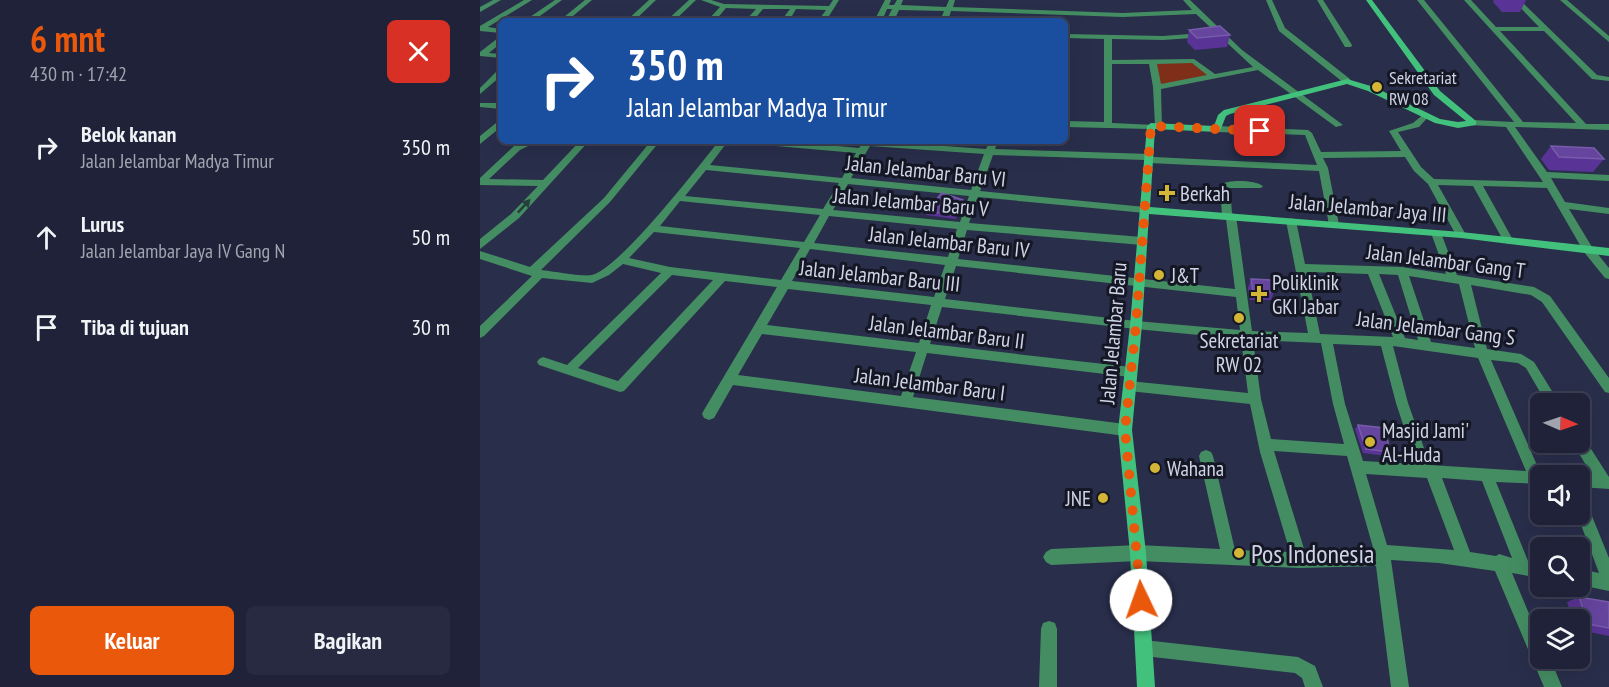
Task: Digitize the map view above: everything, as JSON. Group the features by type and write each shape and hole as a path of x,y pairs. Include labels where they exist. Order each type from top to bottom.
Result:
{"street":[{"path":"480,10 498,0"},
{"path":"499,18 529,0"},
{"path":"532,18 559,0"},
{"path":"581,0 598,0"},
{"path":"567,18 589,0"},
{"path":"634,18 653,0"},
{"path":"673,18 693,0"},
{"path":"704,0 724,6 830,8"},
{"path":"824,18 836,0"},
{"path":"945,18 952,0"},
{"path":"1186,0 1219,34 1258,68 1339,125"},
{"path":"1269,0 1281,29 1347,81 1371,89 1425,116 1446,123 1609,127"},
{"path":"1320,0 1348,45"},
{"path":"1369,0 1437,93 1473,123"},
{"path":"1420,0 1520,124"},
{"path":"1467,0 1583,126"},
{"path":"1516,0 1595,76 1605,79"},
{"path":"1563,0 1609,40"},
{"path":"880,18 887,3 949,9 1123,15 1197,12"},
{"path":"891,18 898,4"},
{"path":"714,18 724,6"},
{"path":"752,18 761,7"},
{"path":"787,18 794,8"},
{"path":"480,29 498,18"},
{"path":"480,29 498,31"},
{"path":"1494,29 1546,29"},
{"path":"1068,36 1163,38 1219,34"},
{"path":"1108,38 1108,125"},
{"path":"481,54 498,42"},
{"path":"481,54 498,56"},
{"path":"1109,62 1197,61 1213,76"},
{"path":"1153,62 1157,87 1155,126"},
{"path":"1157,87 1258,68"},
{"path":"480,92 498,75"},
{"path":"1217,129 1224,113 1292,93 1347,81"},
{"path":"480,105 498,106"},
{"path":"1425,116 1416,125 1392,129 1417,169 1432,182 1461,235"},
{"path":"1068,124 1304,132 1310,135 1323,168 1334,225"},
{"path":"1509,124 1544,175 1588,249 1609,275"},
{"path":"480,141 498,125"},
{"name":"Jalan Jelambar Baru","path":"1146,687 1138,553 1125,430 1150,158 1155,126"},
{"path":"480,182 517,148 527,144"},
{"path":"480,245 515,216 582,144"},
{"path":"481,331 608,200 654,144"},
{"path":"480,255 536,273 592,279 603,275 621,260 651,228 722,144"},
{"path":"838,144 1323,168"},
{"path":"905,403 974,194 993,144"},
{"path":"709,414 866,145"},
{"path":"1318,155 1408,154"},
{"name":"Jalan Jelambar Baru VI","path":"703,167 1145,210"},
{"path":"1544,175 1609,178"},
{"path":"480,182 545,183"},
{"path":"1432,182 1550,185"},
{"path":"1476,182 1508,240"},
{"path":"1258,186 1225,185 1255,399 1300,560"},
{"name":"Jalan Jelambar Baru V","path":"677,198 1142,241"},
{"path":"1562,205 1609,211"},
{"name":"Jalan Jelambar Jaya III","path":"1145,210 1461,235 1609,252"},
{"path":"1291,221 1320,338 1382,555 1400,687"},
{"name":"Jalan Jelambar Baru IV","path":"651,228 1242,294"},
{"path":"1436,233 1458,279 1482,353 1532,465"},
{"name":"Jalan Jelambar Baru III","path":"621,260 670,271 783,285 1136,325 1247,335"},
{"name":"Jalan Jelambar Gang T","path":"1302,268 1402,272 1534,291 1540,294 1609,388"},
{"path":"1372,270 1401,342"},
{"path":"568,371 670,271"},
{"path":"1402,272 1426,345"},
{"path":"543,362 620,387 722,277"},
{"name":"Jalan Jelambar Baru II","path":"759,329 922,348 1255,399"},
{"name":"Jalan Jelambar Gang S","path":"1247,335 1401,342 1521,358 1530,364 1547,393"},
{"path":"1386,341 1402,404 1465,558"},
{"name":"Jalan Jelambar Baru I","path":"729,379 1125,430"},
{"path":"1266,445 1351,450"},
{"path":"1586,453 1606,483"},
{"path":"1206,456 1229,555"},
{"path":"1356,467 1530,477"},
{"path":"1486,474 1522,566"},
{"path":"1590,482 1606,483"},
{"path":"1588,525 1609,578"},
{"path":"1051,557 1138,553 1229,555 1300,560 1382,555 1465,558 1530,568"},
{"path":"1499,562 1530,633"},
{"path":"1590,579 1609,583"},
{"path":"1048,687 1049,629"},
{"path":"1144,648 1298,665 1309,672 1314,687"},
{"path":"1546,669 1553,687"}],"shaded area":[{"path":"1197,61 1211,76 1160,85 1155,64"}],"building":[{"path":"1220,26 1230,35 1197,38 1189,30"},
{"path":"1551,146 1594,148 1604,159 1559,157"},
{"path":"942,193 963,200 956,215 925,211"},
{"path":"1251,279 1271,280 1274,292 1253,291"},
{"path":"1358,425 1385,428 1390,452 1366,449"},
{"path":"1579,597 1609,602 1609,628 1590,624 1590,609 1583,609"}],"place":[{"name":"Sekretariat RW 08","path":"1377,87"},
{"name":"Berkah","path":"1167,193"},
{"name":"J&T","path":"1159,275"},
{"name":"Poliklinik GKI Jabar","path":"1259,294"},
{"name":"Sekretariat RW 02","path":"1239,318"},
{"name":"Masjid Jami' Al-Huda","path":"1370,442"},
{"name":"Wahana","path":"1155,468"},
{"name":"JNE","path":"1103,498"},
{"name":"Pos Indonesia","path":"1239,553"}],"route":[{"path":"1141,600 1125,430 1136,325 1151,126 1260,131"}]}
